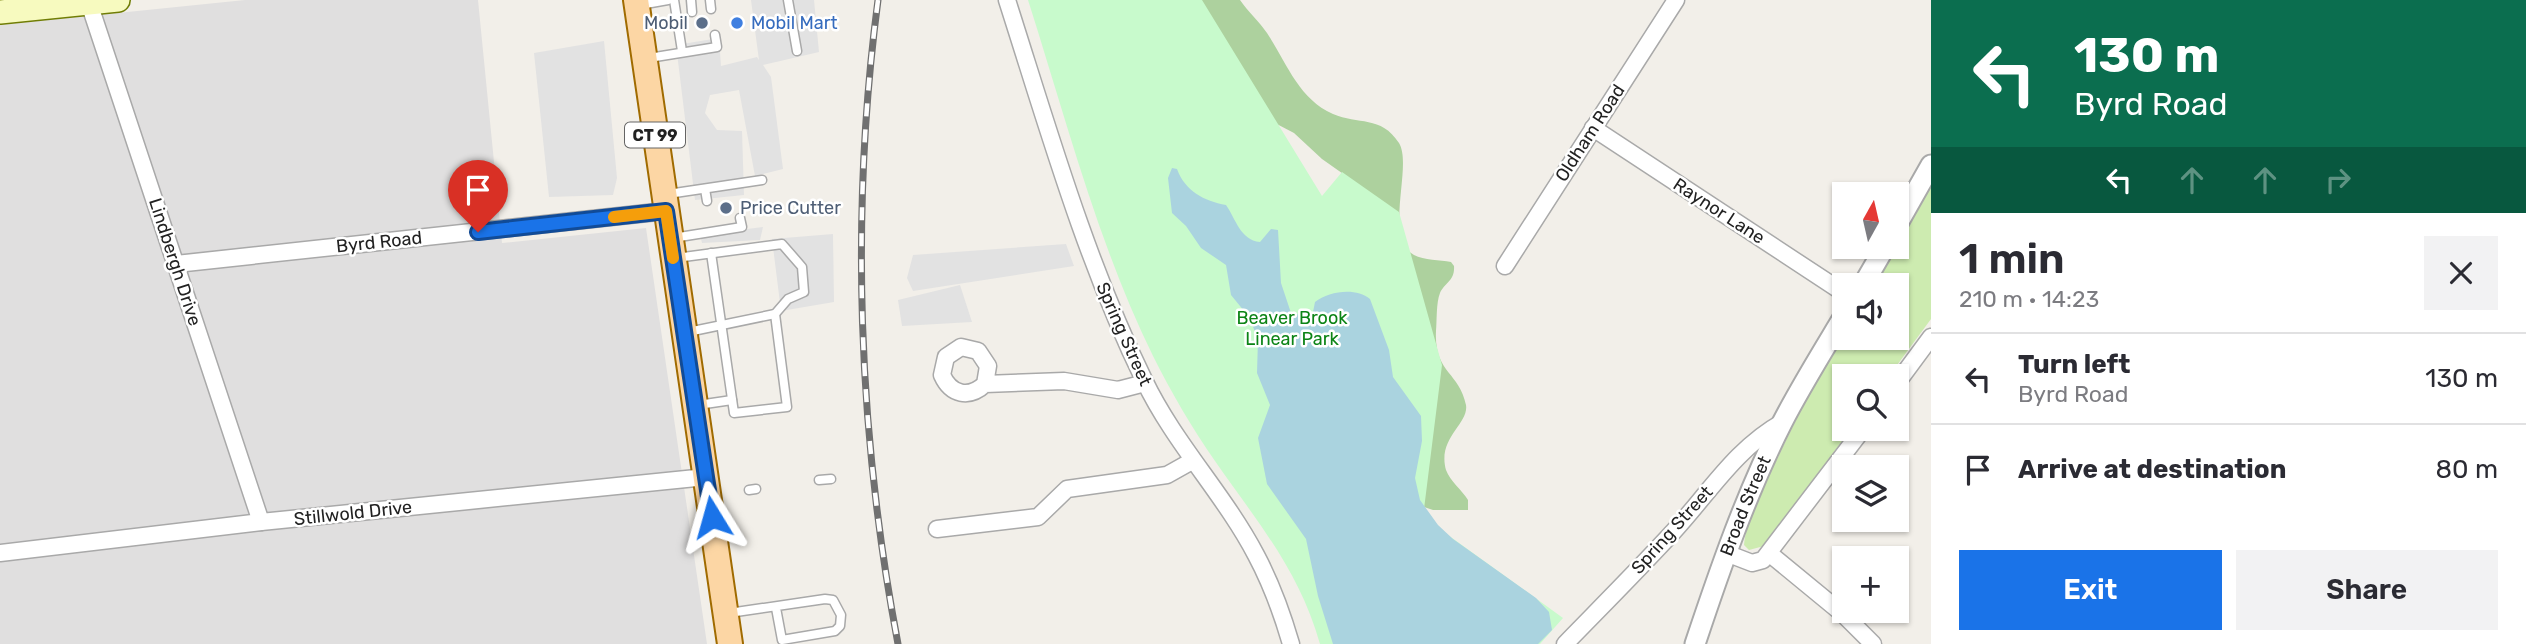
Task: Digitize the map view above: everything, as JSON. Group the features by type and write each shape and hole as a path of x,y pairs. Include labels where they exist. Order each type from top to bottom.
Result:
{"main road":[{"path":"0,12 118,0"},
{"name":"CT 99","path":"636,3 730,644"}],"street":[{"name":"Spring Street","path":"1007,0 1084,239 1109,304 1145,383 1192,461 1255,553 1272,587 1291,644"},
{"name":"Oldham Road","path":"1505,266 1676,0"},
{"name":"Lindbergh Drive","path":"89,3 261,522"},
{"name":"Raynor Lane","path":"1592,128 1832,285"},
{"path":"1909,204 1931,165"},
{"name":"Byrd Road","path":"176,264 665,203"},
{"name":"Broad Street","path":"1832,337 1783,422 1727,553 1752,563 1763,560 1770,554 1854,441"},
{"path":"1909,367 1931,337"},
{"path":"985,384 1063,381 1118,390 1145,383"},
{"name":"Spring Street","path":"1565,644 1674,531 1739,454 1762,434 1783,422"},
{"path":"937,529 1038,517 1067,489 1167,475 1192,461"},
{"name":"Stillwold Drive","path":"0,553 261,522 706,477"},
{"path":"1695,644 1727,553"},
{"path":"1770,554 1843,614 1873,644"}],"lane":[{"path":"636,3 668,0"},
{"path":"674,0 682,51"},
{"path":"691,0 692,12"},
{"path":"788,0 796,51"},
{"path":"644,58 717,47 715,35"},
{"path":"696,38 697,49"},
{"path":"665,203 705,189 762,180"},
{"path":"736,184 737,196"},
{"path":"720,187 722,198"},
{"path":"705,189 707,201"},
{"path":"672,248 726,225 742,227 740,218"},
{"path":"710,222 712,232"},
{"path":"672,248 712,253 782,244 802,267 804,292 788,299 775,314 685,333"},
{"path":"712,253 734,413 787,407 775,314"},
{"path":"695,405 732,400"},
{"path":"819,480 831,479"},
{"path":"726,614 833,600 841,615 840,626 835,631 782,640 776,608"}],"shaded area":[{"path":"245,0 478,0 502,243 646,228 707,644 0,644 0,25"},
{"path":"751,0 814,0 819,52 763,65 771,77 783,169 755,176 739,90 710,95 705,113 717,130 742,131 744,195 695,200 676,45 719,38 721,66 757,57 759,60"},
{"path":"604,41 617,178 613,195 549,197 534,53"},
{"path":"763,227 760,240 702,243 700,235"},
{"path":"833,234 834,302 781,311 772,239"},
{"path":"1066,244 1074,266 913,291 907,278 913,255"},
{"path":"960,285 972,322 902,326 898,300"}],"green space":[{"name":"Beaver Brook Linear Park","path":"1028,0 1202,0 1322,196 1342,172 1399,212 1442,365 1423,517 1563,618 1540,644 1320,644 1301,593 1289,570 1190,423 1133,313 1099,226"},
{"path":"1177,0 1240,0 1264,29 1294,79 1311,99 1333,114 1385,128 1399,143 1403,168 1399,218 1405,246 1418,257 1451,262 1454,266 1453,275 1439,297 1436,345 1443,364 1463,394 1466,405 1466,412 1449,440 1444,459 1448,474 1468,500 1468,510 1433,510 1424,507 1366,190 1322,159 1294,133 1271,121"},
{"path":"1931,186 1931,319 1909,349 1909,273 1879,273 1887,259 1909,259 1909,223"},
{"path":"1833,350 1908,350 1898,364 1832,364 1832,441 1842,441 1764,546 1749,550 1744,545 1754,509"}],"water":[{"path":"1172,168 1177,169 1180,177 1196,194 1226,205 1239,228 1253,240 1260,242 1271,229 1278,230 1281,283 1291,313 1312,317 1315,302 1335,293 1357,293 1370,299 1389,350 1393,377 1421,416 1422,441 1415,478 1420,500 1438,525 1453,539 1536,598 1549,612 1552,630 1538,644 1333,644 1318,596 1306,539 1267,484 1258,438 1270,405 1257,373 1258,339 1249,317 1231,295 1226,265 1201,248 1186,226 1172,213 1168,178"}],"railway":[{"path":"878,0 864,161 862,323 874,484 898,644"}],"slow traffic":[{"path":"614,217 666,211 673,258"}],"place":[{"name":"Mobil","path":"702,23"},
{"name":"Mobil Mart","path":"737,23"},
{"name":"Price Cutter","path":"726,208"}],"route":[{"path":"478,232 666,211 712,517"}]}
